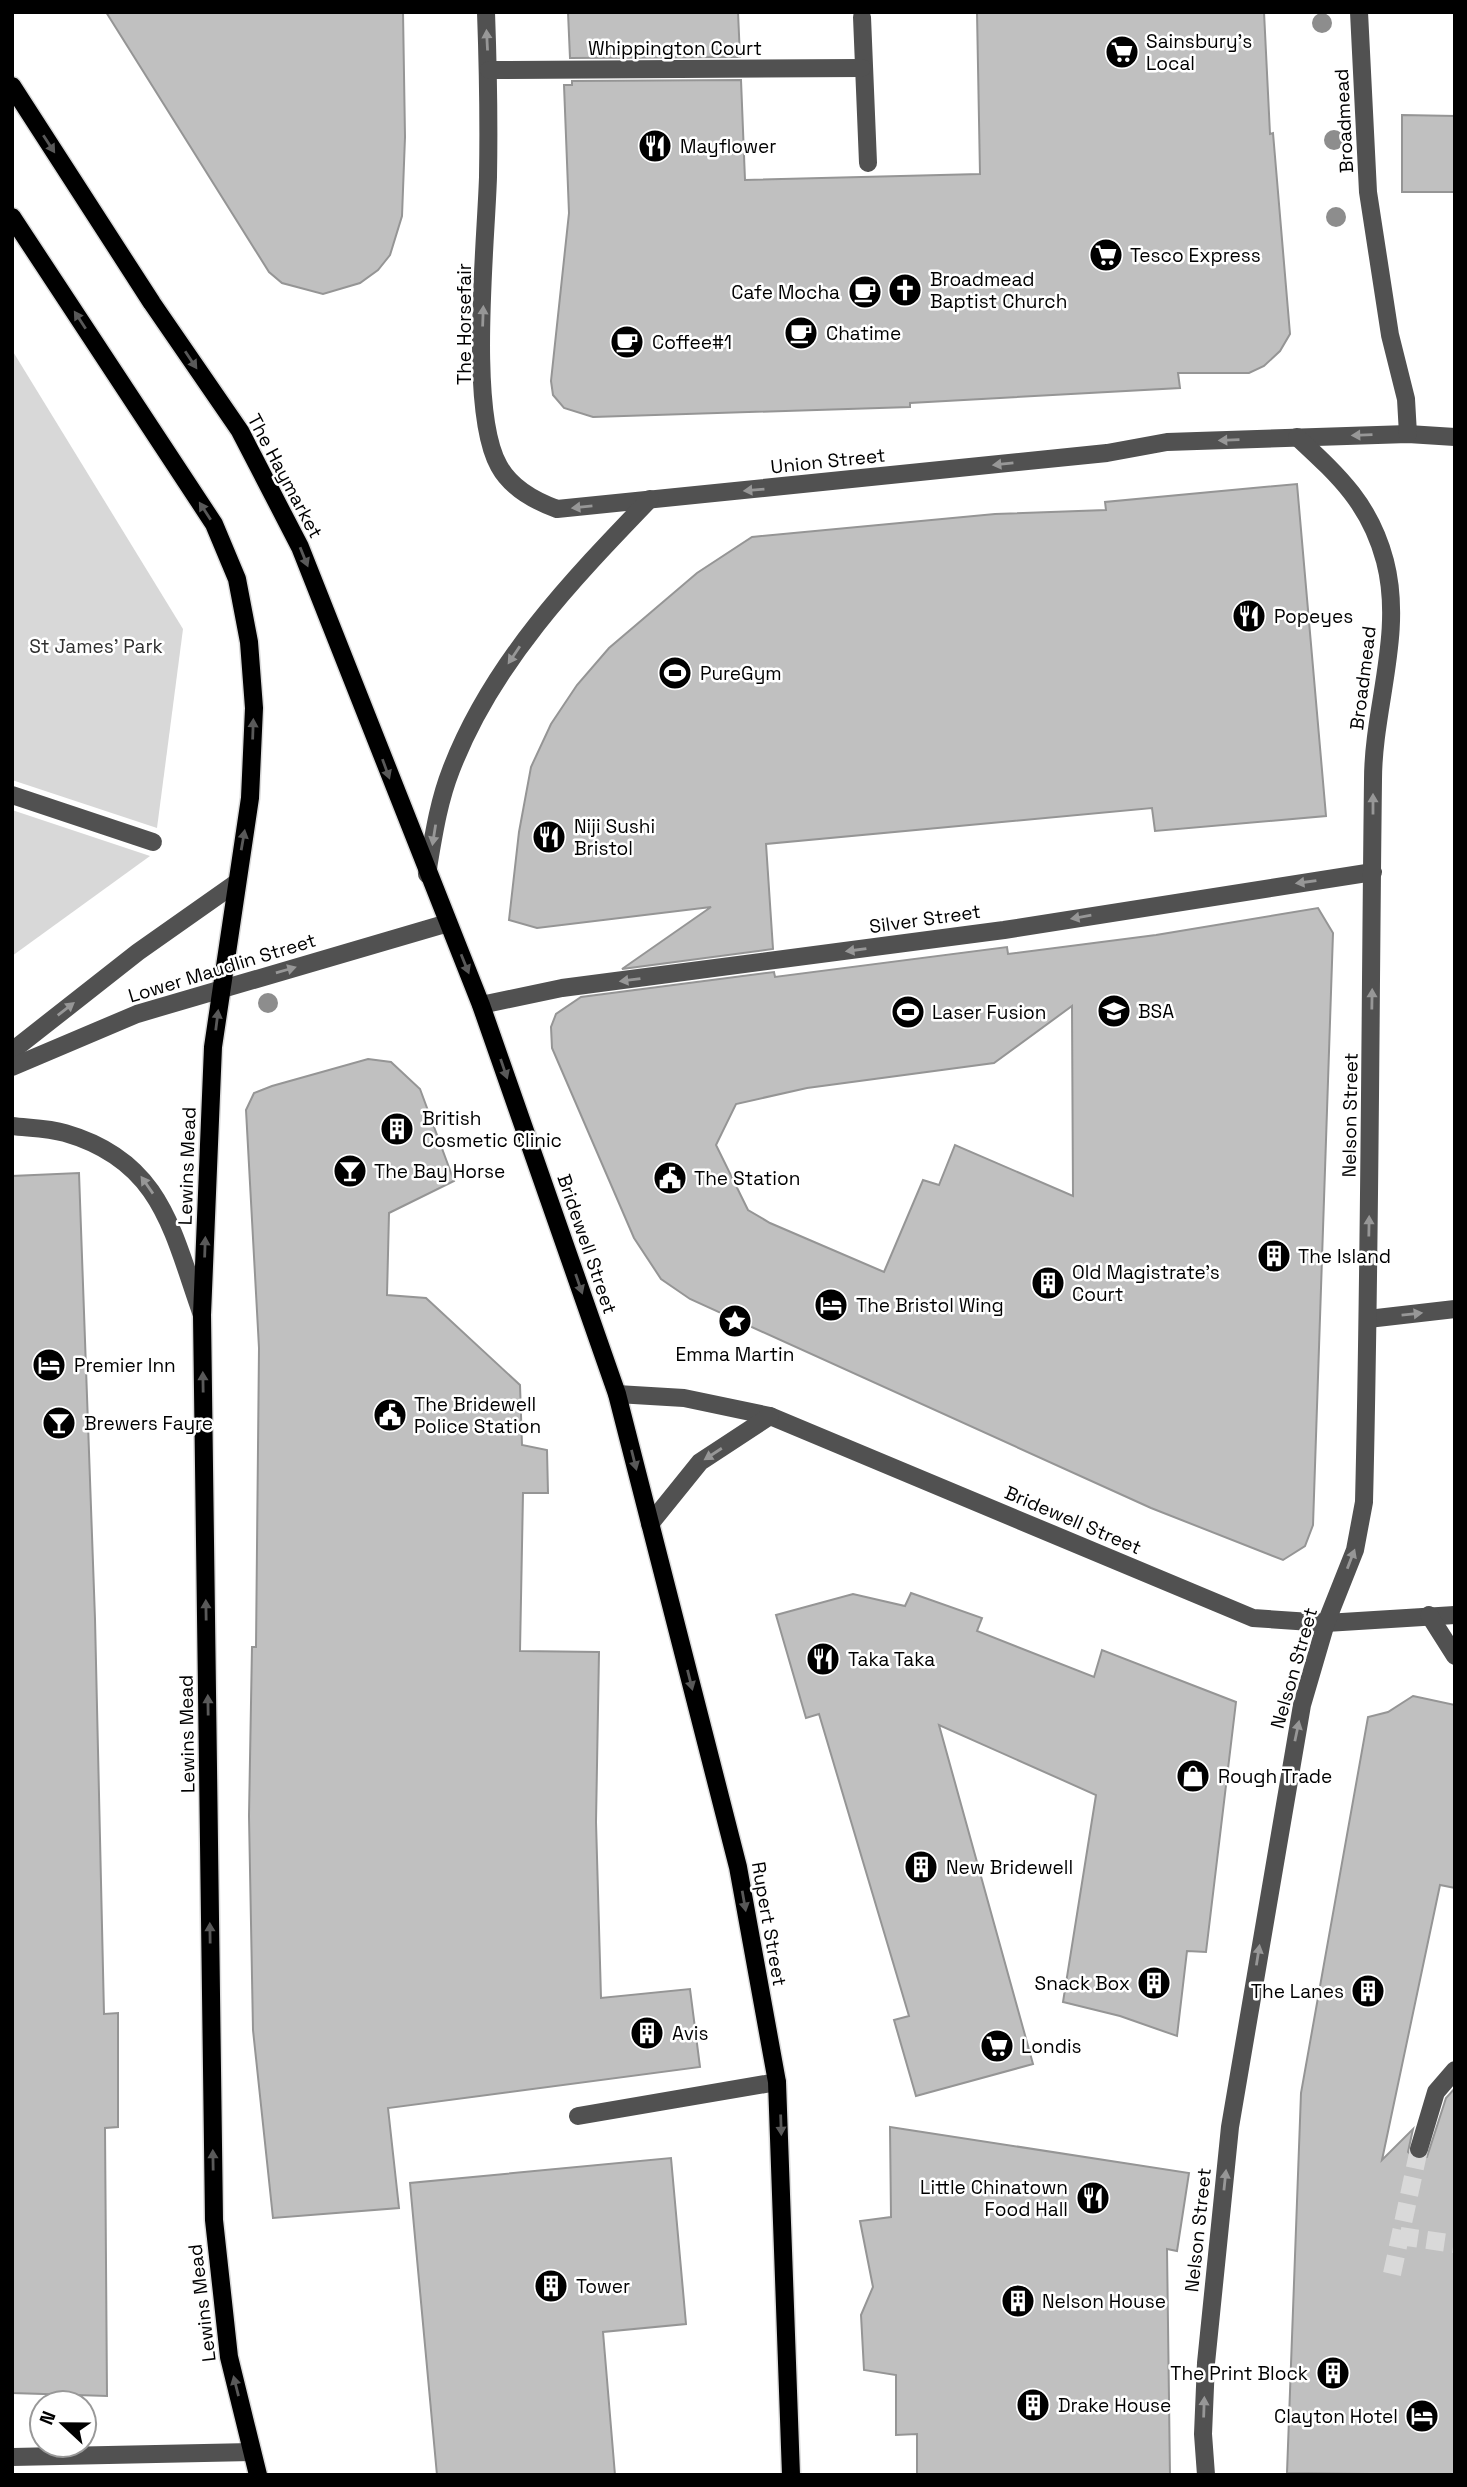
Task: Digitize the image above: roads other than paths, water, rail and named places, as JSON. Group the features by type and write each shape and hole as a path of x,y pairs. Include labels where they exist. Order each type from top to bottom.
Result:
{"main road":[{"name":"The Haymarket","path":"12,86 152,303 240,431 300,547 448,923"},
{"path":"12,217 214,524 237,579 249,642 254,708 250,798 220,989"},
{"name":"Bridewell Street","path":"448,923 481,1004 617,1394"},
{"name":"Lewins Mead","path":"220,989 211,1087 202,1315 214,2220 229,2357 258,2475"},
{"name":"Rupert Street","path":"617,1394 738,1867 777,2082 792,2475"}],"street":[{"name":"The Horsefair","path":"486,12 489,70 481,363 488,433 499,467 529,498 557,509 650,499"},
{"name":"Broadmead","path":"1359,12 1368,192 1390,335 1406,399 1408,434"},
{"path":"862,17 868,163"},
{"name":"Whippington Court","path":"489,70 862,68"},
{"name":"Union Street","path":"650,499 1107,453 1167,442 1408,434 1455,438"},
{"name":"Broadmead","path":"1297,438 1357,496 1372,522 1385,563 1392,624 1373,776 1373,872"},
{"path":"428,874 436,822 451,770 482,702 547,609 650,499"},
{"path":"12,795 153,842"},
{"name":"Silver Street","path":"481,1004 562,988 1004,930 1373,872"},
{"name":"Nelson Street","path":"1206,2475 1203,2434 1206,2364 1230,2127 1289,1769 1303,1704 1326,1623 1355,1550 1364,1502 1373,872"},
{"name":"Lower Maudlin Street","path":"12,1051 138,952 236,883"},
{"name":"Lower Maudlin Street","path":"12,1067 137,1014 448,923"},
{"path":"12,1126 63,1132 97,1144 136,1170 164,1209 202,1315"},
{"path":"1368,1319 1455,1310"},
{"name":"Bridewell Street","path":"617,1394 684,1398 770,1416 1253,1618 1326,1623 1455,1615"},
{"path":"650,1524 700,1462 770,1416"},
{"path":"1429,1615 1455,1656"},
{"path":"1419,2149 1436,2092 1455,2070"},
{"path":"578,2116 777,2082"},
{"path":"12,2457 252,2452"}],"tunnel":[{"path":"1392,2274 1419,2149"},
{"path":"1400,2236 1455,2244"}],"place":[{"name":"Sainsbury's Local","path":"1122,52"},
{"name":"Mayflower","path":"655,146"},
{"name":"Tesco Express","path":"1106,255"},
{"name":"Broadmead Baptist Church","path":"905,290"},
{"name":"Cafe Mocha","path":"865,292"},
{"name":"Chatime","path":"801,333"},
{"name":"Coffee#1","path":"627,342"},
{"name":"Popeyes","path":"1249,616"},
{"name":"PureGym","path":"675,673"},
{"name":"Niji Sushi Bristol","path":"549,837"},
{"name":"BSA","path":"1114,1011"},
{"name":"Laser Fusion","path":"908,1012"},
{"name":"British Cosmetic Clinic","path":"397,1129"},
{"name":"The Bay Horse","path":"350,1171"},
{"name":"The Station","path":"670,1178"},
{"name":"The Island","path":"1274,1256"},
{"name":"Old Magistrate's Court","path":"1048,1283"},
{"name":"The Bristol Wing","path":"831,1305"},
{"name":"Emma Martin","path":"735,1321"},
{"name":"Premier Inn","path":"49,1365"},
{"name":"The Bridewell Police Station","path":"390,1415"},
{"name":"Brewers Fayre","path":"59,1423"},
{"name":"Taka Taka","path":"823,1659"},
{"name":"Rough Trade","path":"1193,1776"},
{"name":"New Bridewell","path":"921,1867"},
{"name":"Snack Box","path":"1154,1983"},
{"name":"The Lanes","path":"1368,1991"},
{"name":"Avis","path":"647,2033"},
{"name":"Londis","path":"997,2046"},
{"name":"Little Chinatown Food Hall","path":"1093,2198"},
{"name":"Tower","path":"551,2286"},
{"name":"Nelson House","path":"1018,2301"},
{"name":"The Print Block","path":"1333,2373"},
{"name":"Drake House","path":"1033,2405"},
{"name":"Clayton Hotel","path":"1422,2416"}],"park label":[{"name":"St James' Park","path":"96,646"}]}
